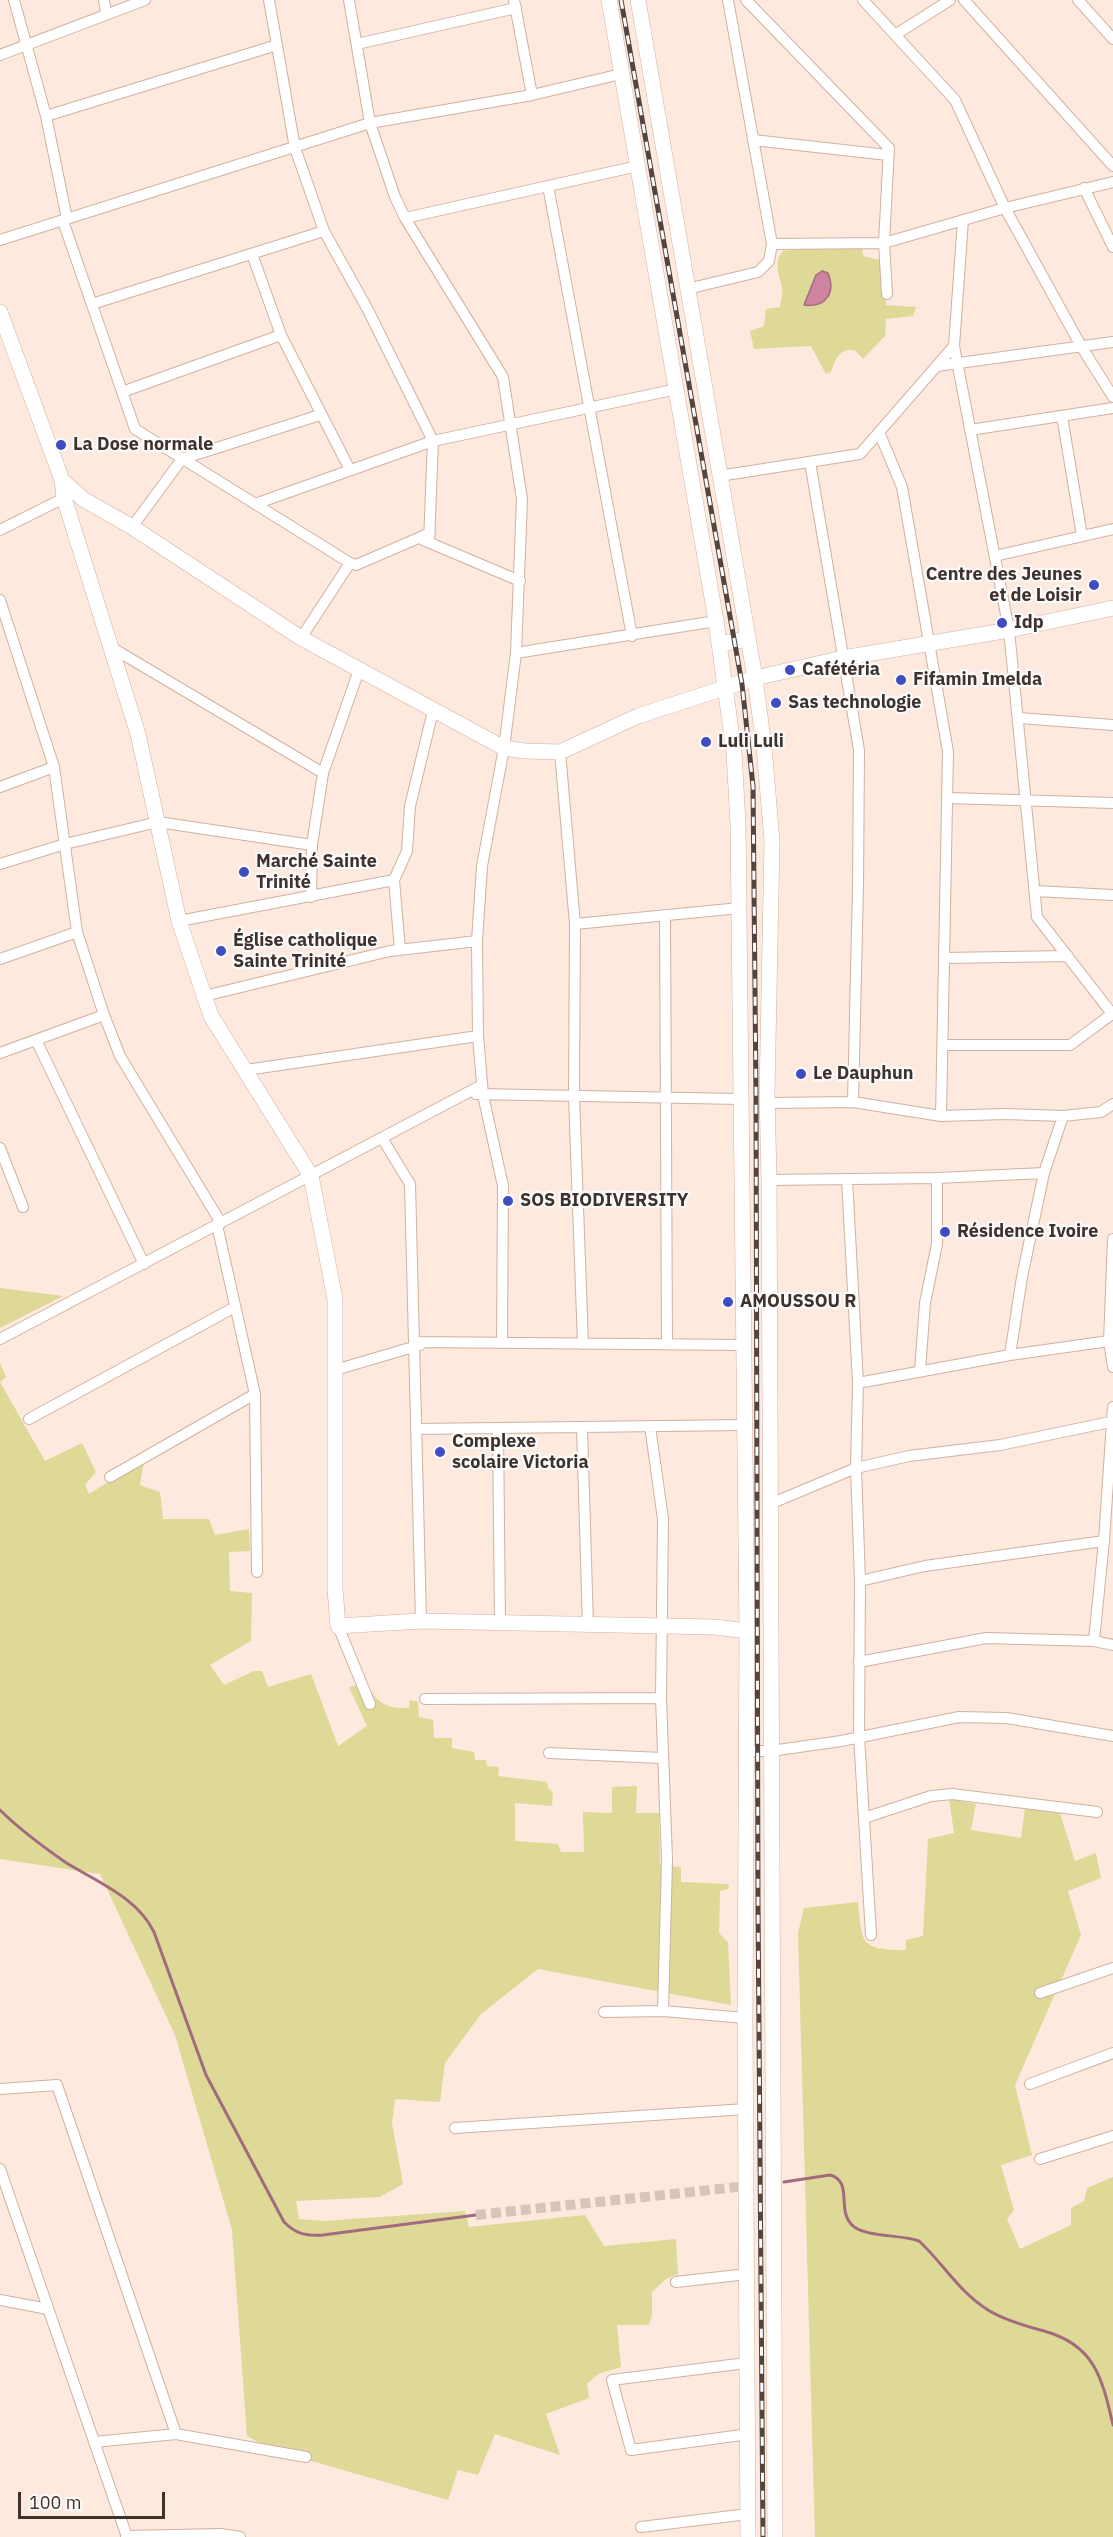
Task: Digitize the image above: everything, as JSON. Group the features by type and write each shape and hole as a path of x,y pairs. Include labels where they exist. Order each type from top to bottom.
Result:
{"main road":[{"path":"609,0 716,621 735,775 740,908 740,1099 747,1631 745,2018 748,2537"},
{"path":"638,0 755,678 772,841 768,1103 775,2537"},
{"path":"0,312 62,480 63,498 138,734 179,921 211,1016 311,1176 335,1299 335,1589 338,1626 421,1621 716,1627 747,1631"},
{"path":"62,480 83,499 132,528 300,638 504,748 525,752 560,752 638,716 755,678 843,658 1009,630 1113,608"},
{"path":"718,644 748,639"},
{"path":"742,1273 770,1272"},
{"path":"746,1614 770,1614"},
{"path":"746,1904 771,1904"}],"street":[{"path":"14,0 46,116 65,220 135,429 350,563 356,565 426,538 520,581"},
{"path":"104,0 106,14"},
{"path":"0,55 145,0"},
{"path":"269,0 295,148 324,231 368,310 433,441 426,538"},
{"path":"349,0 370,123 395,197 405,218 503,377 522,499 516,653 504,748 482,866 477,941 478,1036 483,1090 503,1186 502,1343"},
{"path":"687,289 758,272 769,261 772,244 728,0"},
{"path":"746,0 889,148 884,243 887,294"},
{"path":"863,0 955,100 1005,208 1081,346 1113,397"},
{"path":"895,35 950,0"},
{"path":"964,0 1113,166"},
{"path":"1078,0 1113,39"},
{"path":"357,44 515,4 532,94"},
{"path":"46,116 277,45"},
{"path":"0,240 370,123 532,94 621,74"},
{"path":"753,140 888,155"},
{"path":"405,218 638,166"},
{"path":"772,244 884,243 1005,208 1113,182"},
{"path":"548,186 632,636"},
{"path":"1084,188 1113,247"},
{"path":"942,1045 1070,1045 1113,1015 1037,917 1009,630 954,346 963,220"},
{"path":"92,304 324,231"},
{"path":"252,254 280,334 350,470"},
{"path":"122,392 280,334"},
{"path":"937,366 1113,342"},
{"path":"719,476 860,454 954,346"},
{"path":"255,504 433,441 676,389"},
{"path":"970,430 1113,408"},
{"path":"132,528 182,459 320,415"},
{"path":"1062,416 1082,536"},
{"path":"879,432 902,487 948,752 941,1116"},
{"path":"810,462 859,750 853,1102"},
{"path":"0,530 63,498"},
{"path":"995,556 1113,529"},
{"path":"300,638 350,563"},
{"path":"0,600 54,767 77,932 104,1015 120,1056 219,1224 255,1394 257,1572"},
{"path":"516,653 716,621"},
{"path":"109,645 323,773"},
{"path":"311,897 312,845 323,773 359,670"},
{"path":"400,950 394,880 407,850 410,806 433,711"},
{"path":"1019,718 1113,726"},
{"path":"560,752 575,924 574,1096 583,1344"},
{"path":"0,787 54,767"},
{"path":"948,798 1113,802"},
{"path":"0,864 65,844 158,822 312,845"},
{"path":"179,921 394,880"},
{"path":"1035,891 1113,896"},
{"path":"575,924 740,908"},
{"path":"665,915 667,1344"},
{"path":"0,959 77,932"},
{"path":"204,996 400,950 477,941"},
{"path":"944,958 1068,956"},
{"path":"0,1053 104,1015"},
{"path":"246,1070 478,1036"},
{"path":"36,1040 144,1264"},
{"path":"0,1339 466,1094 483,1090 574,1096 740,1099"},
{"path":"768,1103 853,1102 941,1116 1005,1114 1063,1116 1101,1112 1113,1104"},
{"path":"1010,1355 1044,1173 1063,1116"},
{"path":"382,1138 410,1185 421,1621"},
{"path":"0,1148 23,1207"},
{"path":"770,1180 937,1178 1044,1173"},
{"path":"920,1371 925,1303 937,1244 937,1178"},
{"path":"847,1179 858,1383 856,1468 860,1581 860,1736 871,1935"},
{"path":"1113,1239 1108,1341 1113,1367"},
{"path":"29,1419 235,1307"},
{"path":"858,1383 1010,1355 1108,1341"},
{"path":"335,1370 429,1342 743,1345"},
{"path":"110,1477 255,1394"},
{"path":"1094,1641 1104,1541 1110,1422 1113,1407"},
{"path":"770,1504 856,1468 909,1456 1000,1445 1110,1422"},
{"path":"416,1429 744,1425"},
{"path":"650,1426 663,1520 661,1698 667,1860 663,2010"},
{"path":"582,1427 588,1626"},
{"path":"498,1428 500,1622"},
{"path":"860,1581 925,1566 1104,1541"},
{"path":"338,1626 370,1704"},
{"path":"860,1662 986,1638 1094,1641 1113,1645"},
{"path":"425,1699 661,1698"},
{"path":"746,1751 771,1751 959,1717 1007,1718 1113,1736"},
{"path":"549,1753 662,1758"},
{"path":"864,1818 931,1796 952,1794 1097,1812"},
{"path":"1040,1993 1113,1968"},
{"path":"604,2012 663,2010 745,2018"},
{"path":"1030,2084 1113,2053"},
{"path":"0,2089 57,2085 177,2434"},
{"path":"455,2128 746,2109"},
{"path":"1040,2159 1113,2136"},
{"path":"0,2169 127,2537 221,2534 240,2537"},
{"path":"676,2282 747,2274"},
{"path":"0,2300 48,2308"},
{"path":"746,2363 612,2380 631,2451 749,2434"},
{"path":"94,2442 177,2434 306,2457"},
{"path":"640,2527 748,2514"}],"shaded area":[{"path":"838,246 862,247 863,256 883,261 886,305 916,307 913,316 886,319 885,336 863,359 856,351 846,350 836,359 831,372 826,374 811,346 754,349 750,331 764,326 766,309 780,307 782,290 777,264 783,251","holes":["831,281 831,291 827,300 805,300 809,294"]},
{"path":"822,271 828,273 830,293 818,304 804,305 816,275"},
{"path":"0,1288 63,1296 0,1328"},
{"path":"0,1363 6,1377 0,1382"},
{"path":"0,1382 45,1461 82,1443 96,1472 85,1485 89,1494 144,1460 140,1485 160,1492 163,1519 209,1519 215,1535 249,1529 250,1551 229,1552 230,1591 252,1593 251,1641 210,1665 224,1685 254,1671 262,1671 268,1687 311,1674 338,1746 367,1726 349,1687 366,1683 378,1700 388,1706 409,1708 410,1700 418,1702 419,1717 433,1720 434,1738 452,1738 452,1748 474,1752 475,1760 486,1760 487,1766 499,1767 498,1776 547,1782 548,1788 553,1792 552,1806 515,1803 515,1841 558,1844 561,1852 584,1852 583,1812 612,1813 612,1787 637,1786 636,1813 659,1813 660,1865 681,1867 681,1882 729,1884 728,1889 720,1891 719,1933 728,1942 731,2005 538,1969 481,2014 445,2063 440,2102 395,2099 392,2123 403,2184 380,2197 296,2201 299,2219 324,2221 465,2211 469,2227 585,2215 604,2246 676,2239 678,2274 666,2279 652,2292 652,2315 649,2325 617,2325 621,2367 598,2374 587,2384 589,2398 546,2414 560,2455 495,2434 478,2475 458,2470 448,2500 273,2450 247,2436 232,2230 175,2035 100,1874 0,1859"},
{"path":"949,1799 976,1804 971,1830 1021,1838 1025,1808 1060,1813 1075,1861 1096,1853 1101,1878 1068,1891 1081,1935 1015,2085 1032,2155 1001,2165 1014,2210 1007,2219 1020,2249 1071,2225 1071,2208 1084,2201 1087,2188 1113,2177 1113,2537 815,2537 798,1933 804,1908 858,1902 863,1936 872,1946 906,1950 906,1940 923,1936 928,1839 954,1833"}],"waterway":[{"path":"0,1810 56,1856 115,1891 147,1920 154,1932 206,2075 288,2226 301,2233 323,2235 476,2215"},
{"path":"784,2182 830,2175 837,2178 843,2189 845,2211 851,2224 864,2232 919,2241 968,2295 988,2310 1001,2317 1061,2337 1075,2345 1094,2366 1100,2378 1113,2425"}],"tunnel":[{"path":"476,2215 747,2186"}],"railway":[{"path":"621,0 742,684 753,786 763,2537"}],"place":[{"name":"La Dose normale","path":"61,445"},
{"name":"Centre des Jeunes et de Loisir","path":"1094,585"},
{"name":"Idp","path":"1002,623"},
{"name":"Cafétéria","path":"790,670"},
{"name":"Fifamin Imelda","path":"901,680"},
{"name":"Sas technologie","path":"776,703"},
{"name":"Luli Luli","path":"706,742"},
{"name":"Marché Sainte Trinité","path":"244,872"},
{"name":"Église catholique Sainte Trinité","path":"221,951"},
{"name":"Le Dauphun","path":"801,1074"},
{"name":"SOS BIODIVERSITY","path":"508,1201"},
{"name":"Résidence Ivoire","path":"945,1232"},
{"name":"AMOUSSOU R","path":"728,1302"},
{"name":"Complexe scolaire Victoria","path":"440,1452"}]}
